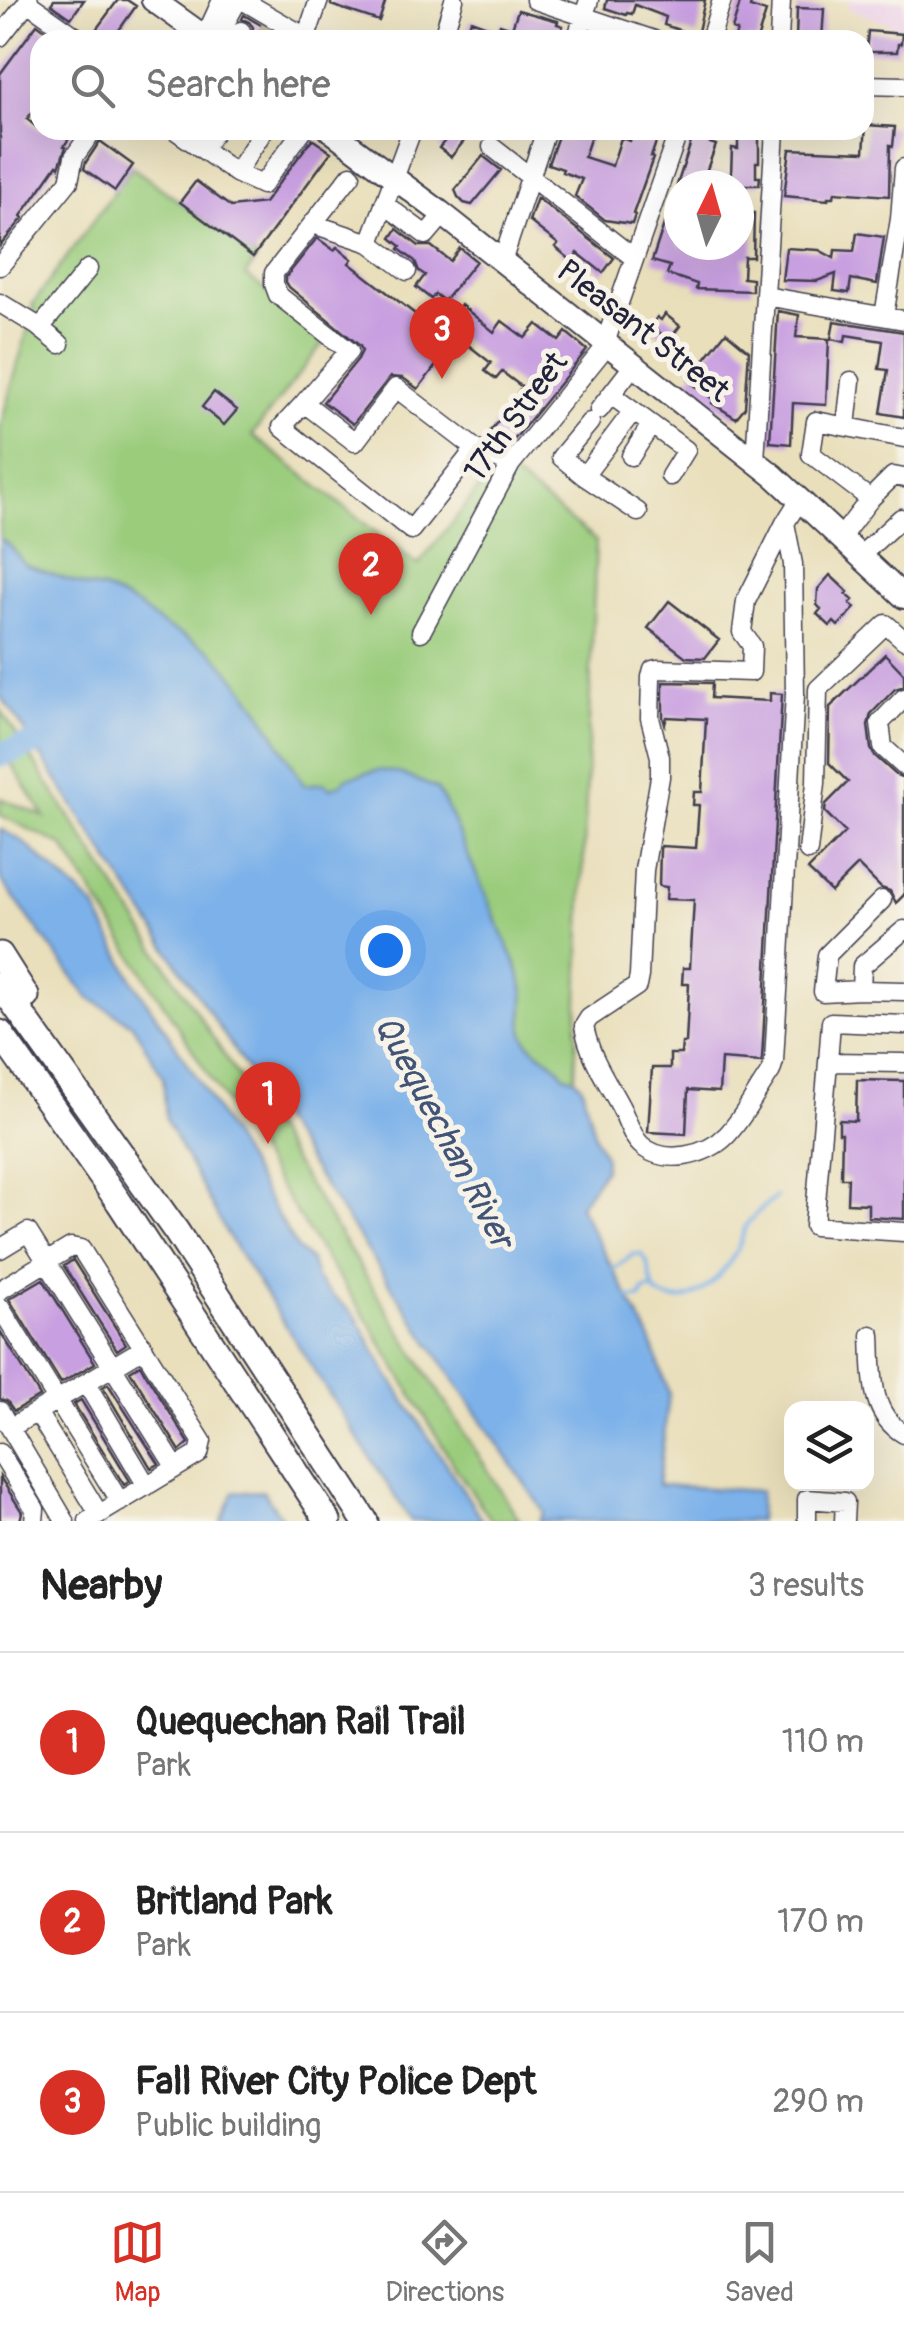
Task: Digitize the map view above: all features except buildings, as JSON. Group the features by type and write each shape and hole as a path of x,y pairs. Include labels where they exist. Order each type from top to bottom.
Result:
{"highway":[{"path":"0,955 93,1113"},
{"path":"0,984 176,1231 366,1521"},
{"path":"0,1033 110,1188 328,1521"}],"main road":[{"path":"154,0 197,30"},
{"name":"Pleasant Street","path":"343,140 755,461 861,555 904,599"}],"street":[{"path":"213,30 222,0"},
{"path":"301,30 319,0"},
{"path":"445,30 454,0"},
{"path":"535,0 586,8 633,30"},
{"path":"713,30 722,0"},
{"path":"780,30 781,0"},
{"path":"3,26 28,1 67,30"},
{"path":"225,30 256,11 286,30"},
{"path":"874,85 904,86"},
{"path":"0,266 69,180 74,157 87,140"},
{"path":"189,140 262,185 296,140"},
{"path":"202,149 209,140"},
{"path":"236,172 257,140"},
{"path":"370,243 408,140"},
{"path":"502,262 543,140"},
{"name":"17th Street","path":"421,632 511,464 606,344 675,140"},
{"path":"755,461 774,140"},
{"path":"492,147 634,258"},
{"path":"884,316 904,168"},
{"path":"351,175 274,274 278,294 348,350 282,427 412,530 475,448"},
{"path":"384,204 426,234 443,215"},
{"path":"313,224 370,243 407,271"},
{"path":"40,328 88,269"},
{"path":"766,296 904,320"},
{"path":"0,303 60,344"},
{"path":"633,366 561,457 638,512"},
{"path":"846,426 852,381"},
{"path":"304,403 354,442 396,388 475,448 511,464"},
{"path":"630,456 682,404"},
{"path":"600,409 633,411 686,450 670,476"},
{"path":"584,476 633,411"},
{"path":"870,498 811,454 816,420 904,438"},
{"path":"841,537 870,498 893,476 904,478"},
{"path":"785,522 793,564 796,694 774,1061 728,1134 680,1157 664,1156 637,1142 592,1055 584,1026 589,1018 636,986 639,976 644,870 660,767 657,736 650,718 651,676 657,669 751,672 752,646 742,632 746,601 785,522 800,499"},
{"path":"861,555 900,518 904,522"},
{"path":"808,851 816,783 818,689 886,624 904,599"},
{"path":"886,624 904,640"},
{"path":"904,698 880,723 882,746 904,766"},
{"path":"882,900 827,955 823,992 904,991"},
{"path":"861,990 862,966 904,930"},
{"path":"904,1025 832,1022 814,1226 904,1232"},
{"path":"828,1062 904,1063"},
{"path":"0,1249 28,1232 176,1468"},
{"path":"0,1290 71,1247 82,1250 202,1441 199,1454 94,1518 37,1412"},
{"path":"0,1307 120,1502"},
{"path":"871,1335 874,1399 904,1434"},
{"path":"10,1428 144,1348"},
{"path":"86,1383 147,1486"},
{"path":"0,1411 65,1521"},
{"path":"0,1453 34,1509 34,1521"},
{"path":"806,1521 807,1499 846,1502 844,1521"}],"shaded area":[{"path":"849,0 904,0 904,29 849,9"}],"green space":[{"path":"132,167 257,258 246,275 326,339 252,435 418,565 499,464 596,541 575,1078 564,1075 528,1042 522,1023 524,994 518,969 436,788 304,785 261,712 210,650 103,589 23,564 0,538 0,427 32,305"},
{"path":"0,709 520,1521 492,1521 457,1470 367,1319 63,846 0,815 0,798 45,817 0,746"}],"water":[{"path":"0,538 24,564 103,589 210,650 261,712 304,785 324,783 330,788 346,778 379,770 399,773 436,788 518,969 524,994 522,1023 528,1042 582,1087 595,1137 605,1158 604,1170 579,1206 650,1338 669,1394 658,1485 760,1491 759,1521 539,1521 544,1512 0,696"},
{"path":"0,829 21,840 94,906 135,984 198,1079 297,1249 311,1261 316,1278 325,1289 355,1315 387,1373 483,1521 411,1521 228,1236 166,1120 163,1077 133,1025 88,997 0,879"},
{"path":"263,1491 284,1521 221,1521 234,1492"}],"waterway":[{"name":"Quequechan River","path":"0,755 47,739 62,748"},
{"path":"613,1269 634,1254 642,1255 654,1291 667,1298 692,1296 704,1290 724,1269 747,1224 776,1197"},
{"path":"628,1298 641,1298 643,1291 653,1288"}],"tunnel":[{"path":"268,30 271,26"}],"place":[{"name":"Fall River City Police Dept","path":"442,379"},
{"name":"Britland Park","path":"371,615"},
{"name":"Quequechan Rail Trail","path":"268,1144"}]}
